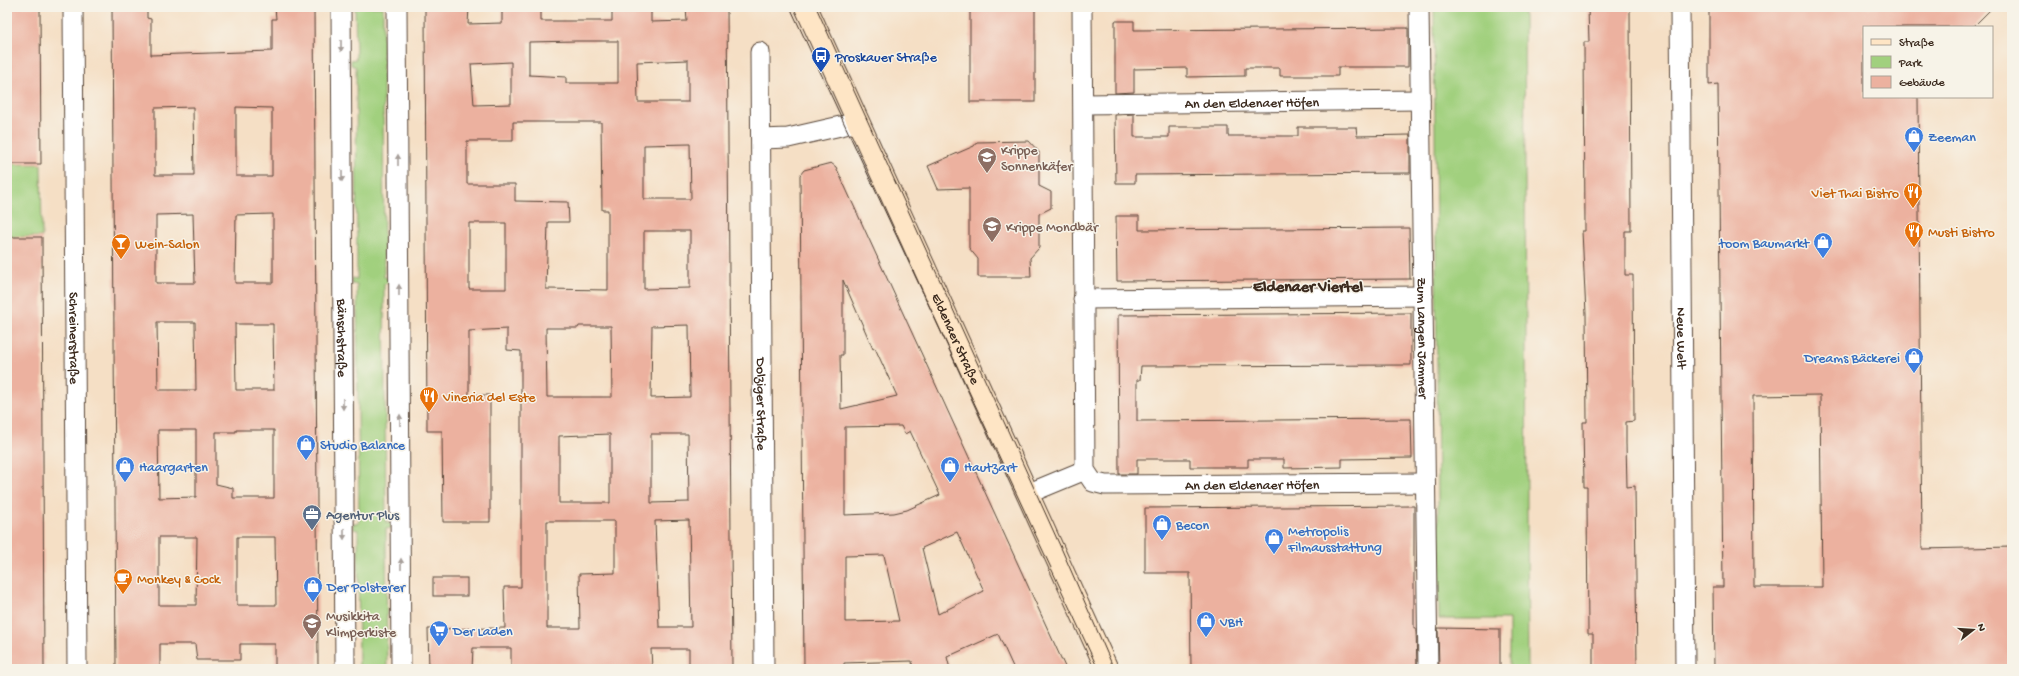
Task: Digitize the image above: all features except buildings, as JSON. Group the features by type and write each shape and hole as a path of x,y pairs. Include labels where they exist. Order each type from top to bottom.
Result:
{"street":[{"name":"Schreinerstraße","path":"73,7 76,669"},
{"name":"Bänschstraße","path":"341,7 345,669"},
{"path":"397,7 401,669"},
{"name":"Eldenaer Straße","path":"806,7 1107,669"},
{"path":"1027,494 1085,470 1083,299 1084,104 1082,7"},
{"name":"Zum Langen Jammer","path":"1419,7 1428,669"},
{"name":"Neue Welt","path":"1680,7 1685,669"},
{"name":"Dolziger Straße","path":"760,52 762,139 764,669"},
{"name":"An den Eldenaer Höfen","path":"1084,104 1420,100"},
{"path":"762,139 788,138 858,122"},
{"path":"1083,299 1423,296"},
{"name":"An den Eldenaer Höfen","path":"1085,470 1093,482 1105,485 1425,483"}],"green space":[{"path":"355,7 383,7 383,58 388,59 388,64 383,64 384,277 389,278 389,283 385,283 384,285 386,523 391,523 391,528 386,529 387,669 359,669 358,530 353,529 353,523 359,523 357,285 352,284 352,278 357,279 356,67 351,65 351,60 356,59"},
{"path":"1434,7 1524,7 1528,669 1509,669 1509,619 1439,619"},
{"path":"7,164 41,164 42,237 7,237"}],"tram line":[{"path":"790,7 1098,669"},
{"path":"816,7 1062,550 1114,669"}],"place":[{"name":"Proskauer Straße","path":"821,73"},
{"name":"Zeeman","path":"1914,153"},
{"name":"Krippe Sonnenkäfer","path":"987,174"},
{"name":"Viet Thai Bistro","path":"1913,209"},
{"name":"Krippe Mondbär","path":"992,243"},
{"name":"Musti Bistro","path":"1914,248"},
{"name":"toom Baumarkt","path":"1823,259"},
{"name":"Wein-Salon","path":"121,260"},
{"name":"Dreams Bäckerei","path":"1914,374"},
{"name":"Vineria del Este","path":"429,413"},
{"name":"Studio Balance","path":"306,461"},
{"name":"Haargarten","path":"125,483"},
{"name":"Hautzart","path":"950,483"},
{"name":"Agentur Plus","path":"312,531"},
{"name":"Becon","path":"1162,541"},
{"name":"Metropolis Filmausstattung","path":"1274,555"},
{"name":"Monkey & Cock","path":"123,595"},
{"name":"Der Polsterer","path":"313,603"},
{"name":"VBH","path":"1206,638"},
{"name":"Musikkita Klimperkiste","path":"312,640"},
{"name":"Der Laden","path":"439,647"}],"district":[{"name":"Eldenaer Viertel","path":"1308,285"}]}
